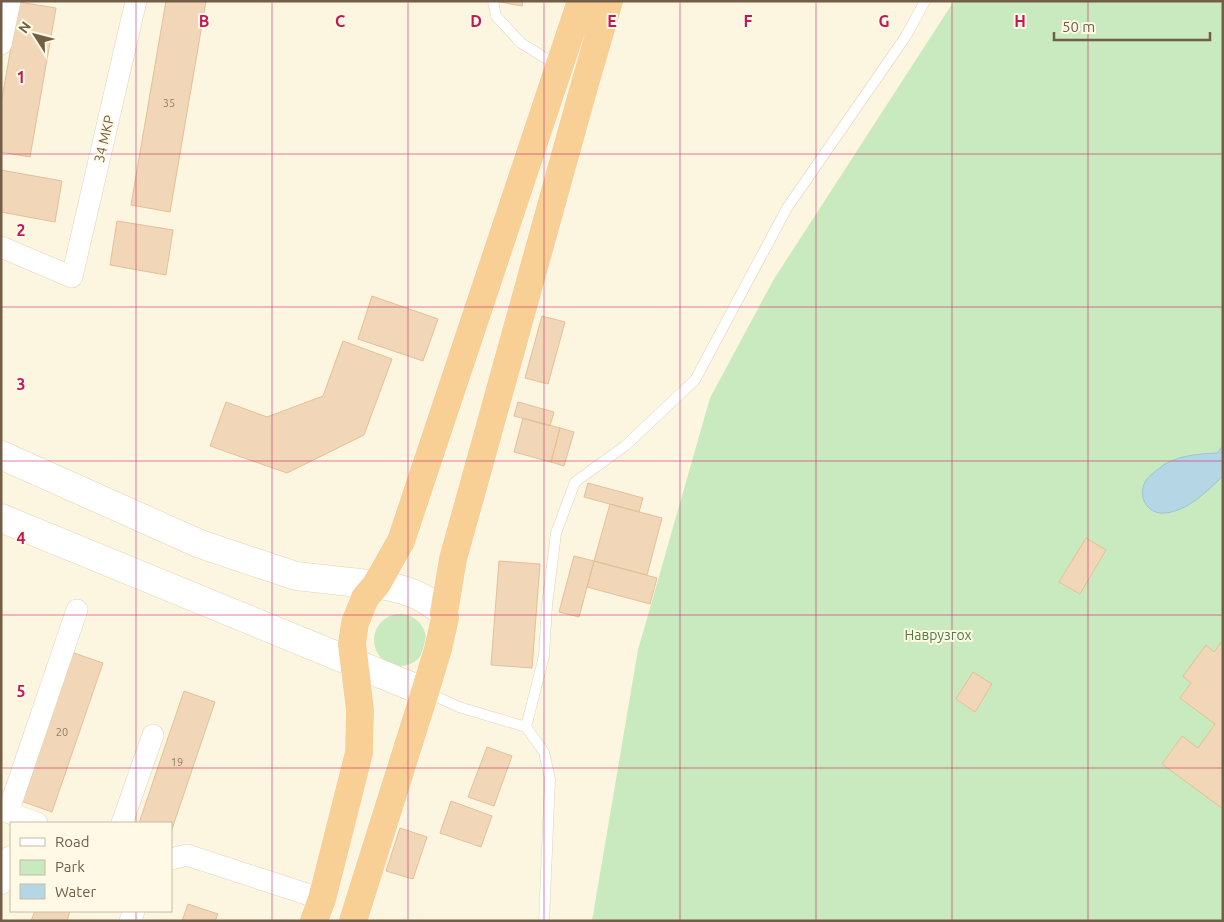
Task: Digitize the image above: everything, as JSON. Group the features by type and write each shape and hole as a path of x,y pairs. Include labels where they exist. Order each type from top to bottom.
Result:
{"highway":[{"path":"318,910 359,753 360,710 352,644 355,623 364,598 376,585 401,541 581,1"},
{"path":"353,921 438,648 453,559 609,1"}],"main road":[{"path":"1,455 200,544 296,576 387,586 414,593 430,601 444,613"},
{"path":"1,518 425,692"}],"street":[{"path":"1,44 10,1"},
{"name":"34 МКР","path":"1,247 72,276 136,1"},
{"path":"19,818 77,610"},
{"path":"122,822 153,735"},
{"path":"172,859 187,855 318,910"},
{"path":"1,884 10,859"}],"lane":[{"path":"494,1 496,16 521,43 559,66"},
{"path":"526,726 544,656 556,533 575,482 625,446 695,380 787,208 906,36 925,1"},
{"path":"425,692 459,707 526,726 544,752 550,778 544,921"}],"green space":[{"name":"Наврузгох","path":"954,1 1223,1 1223,921 592,921 638,650 710,398 774,279"},
{"path":"395,614 405,614 414,618 422,626 426,640 422,654 414,662 405,666 395,666 386,662 378,654 374,645 374,635 378,626 386,618"}],"water":[{"path":"1223,446 1223,476 1204,494 1182,508 1165,513 1158,513 1148,507 1142,491 1147,479 1153,473 1171,461 1190,456 1217,453"}],"building":[{"path":"166,1 206,1 170,212 131,205"},
{"path":"495,1 523,1 522,6"},
{"path":"19,2 56,8 30,157 1,152 1,104"},
{"path":"1,170 62,181 55,222 1,212"},
{"path":"117,221 173,230 166,275 110,265"},
{"path":"372,296 438,319 423,361 358,339"},
{"path":"542,316 565,322 548,384 525,378"},
{"path":"343,341 392,359 364,435 287,473 210,446 226,402 267,417 323,396"},
{"path":"518,402 554,412 550,426 514,416"},
{"path":"523,418 560,428 551,462 514,452"},
{"path":"560,428 574,432 564,466 551,462"},
{"path":"588,483 643,498 639,512 584,497"},
{"path":"610,504 662,518 647,575 594,561"},
{"path":"1086,538 1106,550 1080,594 1059,582"},
{"path":"574,556 594,561 579,617 559,612"},
{"path":"499,561 540,564 532,668 491,665"},
{"path":"594,561 657,578 650,604 587,587"},
{"path":"1223,640 1223,809 1162,764 1182,736 1198,748 1215,724 1180,698 1191,683 1183,676 1206,645 1214,652"},
{"path":"71,652 103,663 52,812 21,801"},
{"path":"973,672 992,684 975,712 956,699"},
{"path":"184,691 215,702 172,829 172,822 139,822"},
{"path":"487,747 512,756 494,806 468,797"},
{"path":"451,801 492,816 481,847 440,833"},
{"path":"400,828 427,837 413,879 386,871"},
{"path":"188,904 218,914 215,921 182,921"},
{"path":"35,912 70,912 67,921 31,921"}]}
